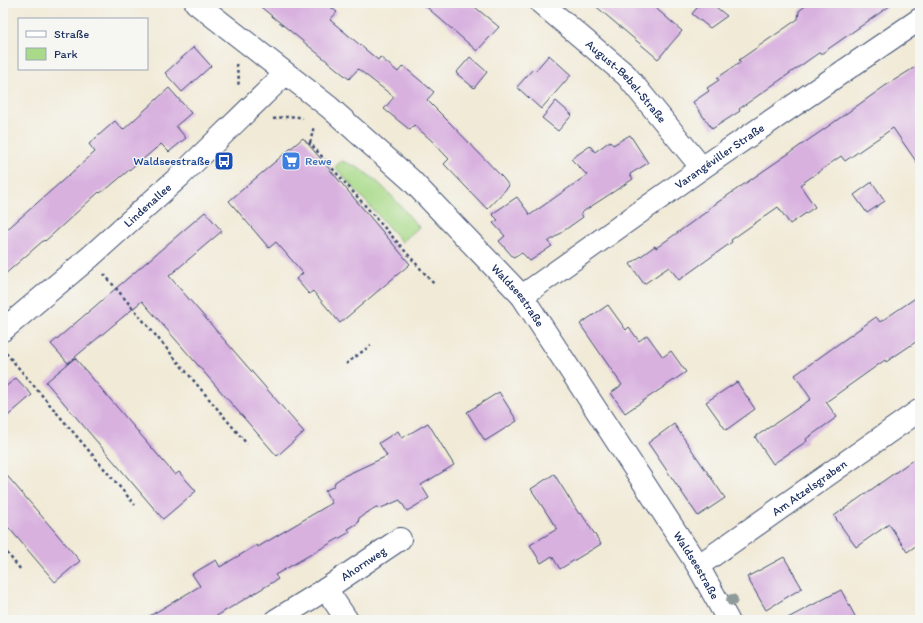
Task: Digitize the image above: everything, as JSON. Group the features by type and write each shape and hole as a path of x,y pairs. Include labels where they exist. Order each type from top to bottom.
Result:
{"street":[{"name":"Waldseestraße","path":"196,3 285,74 322,115 411,180 522,296 698,566 728,620"},
{"name":"August-Bebel-Straße","path":"541,3 626,74 702,168"},
{"name":"Varangéviller Straße","path":"522,296 702,168 920,19"},
{"name":"Lindenallee","path":"3,330 90,257 180,176 285,74"},
{"name":"Am Atzelsgraben","path":"698,566 920,410"},
{"name":"Ahornweg","path":"276,620 326,589 400,539"},
{"path":"326,589 347,620"}],"path":[{"path":"235,34 224,50 234,61 237,69 239,79 235,102 261,124 286,116 322,115 310,144 434,284"},
{"path":"90,257 247,444"},
{"path":"346,364 371,345"},
{"path":"3,350 135,506"},
{"path":"3,548 21,570"}],"green space":[{"path":"341,161 364,171 374,179 394,198 419,227 402,242 335,167"}],"building":[{"path":"256,3 325,3 337,12 330,20 378,60 380,57 398,72 403,66 434,92 427,100 509,186 487,209 444,164 449,159 431,140 414,125 410,130 384,109 394,97 358,69 349,79"},
{"path":"422,3 470,3 499,27 477,51"},
{"path":"592,3 650,3 682,31 658,59"},
{"path":"701,3 711,3 727,16 710,28 692,14"},
{"path":"809,3 894,3 821,54 820,52 739,109 740,111 712,129 693,102 709,91 707,88 719,80 717,78 741,62 739,60 798,19 799,11"},
{"path":"194,47 211,66 182,92 165,73"},
{"path":"549,55 571,75 541,109 517,87 533,69 535,71"},
{"path":"470,57 487,72 474,88 456,73"},
{"path":"920,64 920,167 893,128 845,161 841,156 800,185 815,207 790,224 778,207 731,240 732,242 679,280 669,267 644,284 630,264 655,246 656,248 709,210 708,209 885,86"},
{"path":"169,88 191,113 176,126 186,138 169,152 161,144 109,187 100,193 99,192 45,241 44,240 3,276 3,233 95,152 89,144 115,121 123,130"},
{"path":"556,101 572,115 558,131 542,118"},
{"path":"630,135 648,163 630,174 633,179 581,213 583,217 548,242 552,246 530,261 522,253 513,257 499,241 505,236 493,223 498,220 492,214 517,197 530,215 587,175 571,159 590,146 595,152 610,141 613,145"},
{"path":"303,138 410,264 340,323 313,291 309,294 296,279 303,273 276,242 269,248 229,201"},
{"path":"872,182 885,201 867,213 854,195"},
{"path":"205,212 222,231 169,276 304,432 277,456 142,301 68,363 51,344"},
{"path":"920,295 920,339 886,362 885,360 826,402 837,417 806,439 807,441 773,464 755,437 811,399 795,375 876,317 880,322"},
{"path":"608,305 626,330 629,327 639,341 647,335 663,357 671,351 686,372 625,413 611,393 622,385 580,324"},
{"path":"75,358 175,475 179,472 196,491 163,519 46,382"},
{"path":"16,378 32,395 3,420 3,389"},
{"path":"737,382 755,409 726,430 706,402"},
{"path":"499,392 517,421 485,441 467,412"},
{"path":"428,423 454,465 421,485 429,498 407,511 400,500 381,508 376,507 359,518 358,523 348,529 350,532 275,575 278,579 210,620 143,620 200,586 192,574 216,560 220,567 257,545 258,547 332,503 325,491 334,486 335,482 344,476 387,456 379,443 398,431 402,438"},
{"path":"674,424 725,498 698,516 648,443"},
{"path":"920,455 920,543 907,552 889,524 856,547 834,516"},
{"path":"3,471 80,561 55,582 3,521"},
{"path":"554,474 579,514 581,513 601,544 560,569 552,556 541,563 530,545 557,529 531,489"},
{"path":"784,557 802,588 766,610 747,577"},
{"path":"841,590 857,620 784,620"}],"place":[{"name":"Waldseestraße","path":"224,161"},
{"name":"Rewe","path":"291,161"}]}
